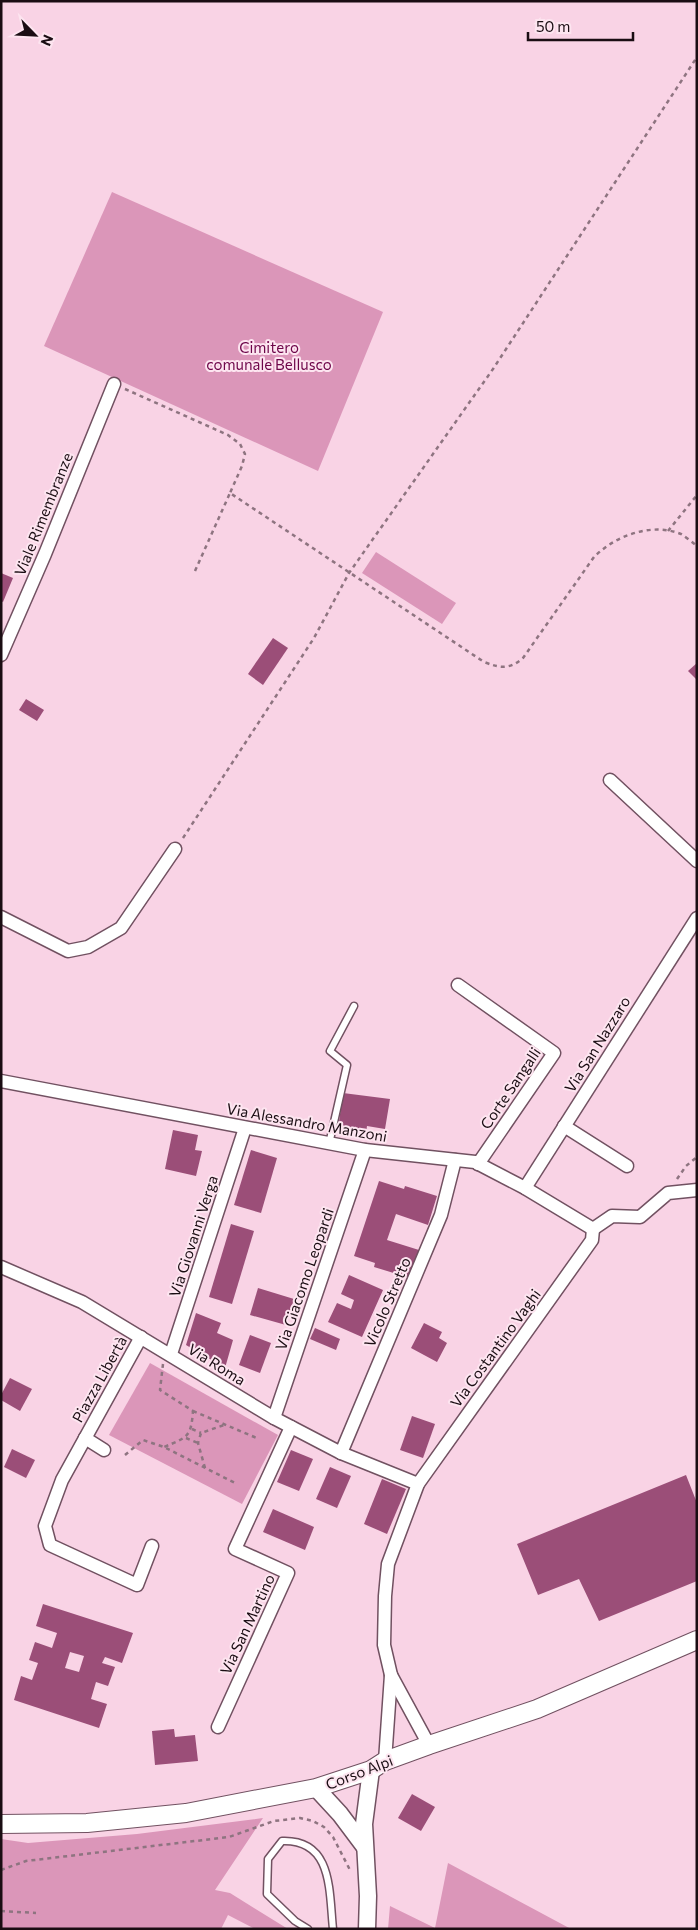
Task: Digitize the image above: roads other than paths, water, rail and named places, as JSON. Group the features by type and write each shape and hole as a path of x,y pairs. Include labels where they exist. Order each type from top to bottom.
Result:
{"main road":[{"name":"Corso Alpi","path":"1,1824 87,1823 186,1813 316,1788 429,1745 537,1709 697,1640"}],"street":[{"name":"Viale Rimembranze","path":"1,655 45,554 114,384"},
{"path":"610,780 697,861"},
{"path":"1,917 68,951 88,946 121,928 175,849"},
{"name":"Via San Nazzaro","path":"525,1188 697,918"},
{"name":"Corte Sangalli","path":"458,985 554,1053 478,1164"},
{"name":"Via Alessandro Manzoni","path":"1,1081 329,1144 478,1164 525,1188 593,1229"},
{"path":"564,1126 627,1166"},
{"name":"Via Giovanni Verga","path":"171,1354 245,1128"},
{"name":"Via Giacomo Leopardi","path":"274,1418 364,1150"},
{"name":"Vicolo Stretto","path":"341,1453 441,1215 455,1160"},
{"path":"593,1229 612,1216 640,1218 668,1193 697,1190"},
{"name":"Via Costantino Vaghi","path":"391,1675 384,1645 388,1564 418,1484 592,1240 593,1229"},
{"name":"Via Roma","path":"1,1267 82,1302 171,1354 274,1418 341,1453 418,1484"},
{"name":"Piazza Libertà","path":"141,1337 62,1480 45,1526 50,1545 137,1585 152,1546"},
{"name":"Via San Martino","path":"218,1727 288,1573 235,1549 291,1426"},
{"name":"Piazza Libertà","path":"85,1438 104,1450"},
{"path":"391,1675 429,1745"},
{"path":"367,1929 368,1896 364,1824 378,1765 391,1675"},
{"path":"316,1788 340,1814 364,1846"}],"lane":[{"path":"329,1144 347,1065 330,1051 354,1006"},
{"path":"308,1929 295,1921 266,1894 268,1859 282,1841 296,1840 310,1846 328,1872 333,1929"}],"park label":[{"name":"Cimitero comunale Bellusco","path":"269,356"}]}
